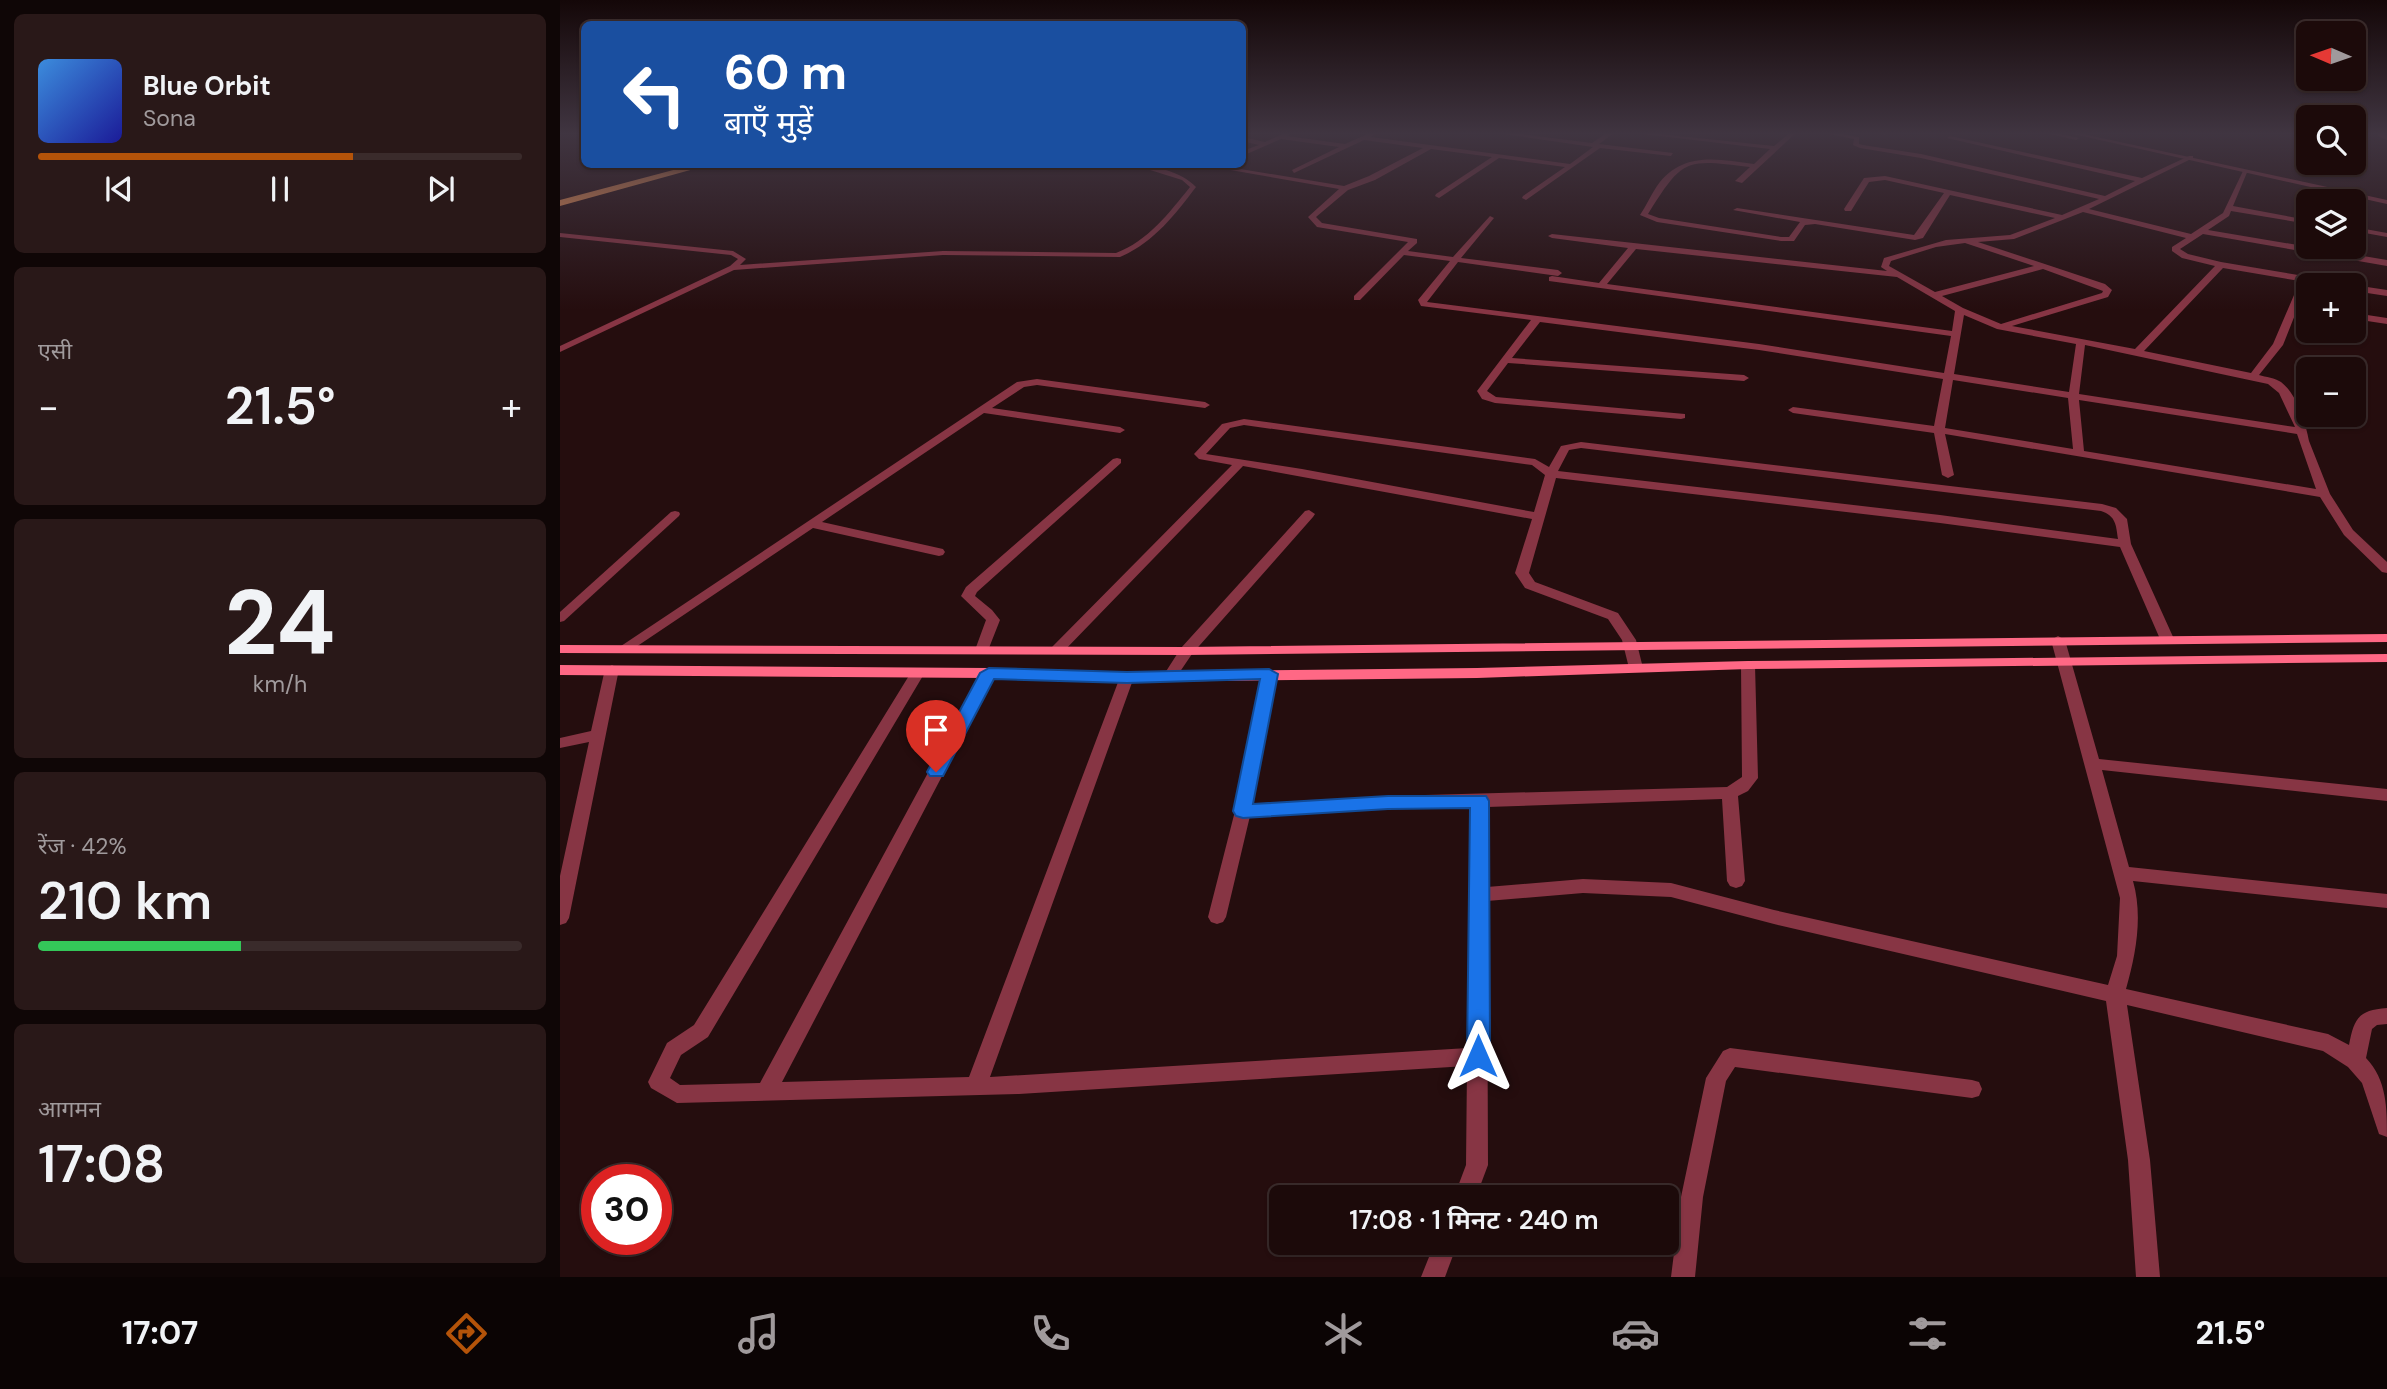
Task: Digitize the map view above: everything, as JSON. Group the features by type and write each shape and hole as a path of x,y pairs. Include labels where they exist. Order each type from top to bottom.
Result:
{"main road":[{"path":"560,203 603,192"},
{"path":"560,649 1186,651 2387,638"},
{"path":"560,670 989,673 1127,677 1477,673 1748,665 2387,658"}],"street":[{"path":"1341,192 1312,217 1314,222 1414,241 1357,298"},
{"path":"1439,196 1445,192"},
{"path":"1526,198 1535,192"},
{"path":"1658,192 1644,215 1657,220 1781,239 1791,239 1803,223 1815,222"},
{"path":"1848,209 1859,192"},
{"path":"1737,210 1914,238 1920,236 1949,192"},
{"path":"1952,192 2062,217"},
{"path":"2076,192 2108,199"},
{"path":"2123,192 2011,237 1951,241 1887,260 1885,267 1960,310 2000,327 2137,352 2271,382 2282,389 2303,432 2303,441 2324,494 2348,532 2387,569"},
{"path":"2237,192 2226,214 2175,249 2178,253 2221,265 2296,278"},
{"path":"2366,198 2387,202"},
{"path":"2229,208 2296,220"},
{"path":"2082,210 2192,237"},
{"path":"1490,218 1422,300 1424,304 1759,347 2303,432"},
{"path":"2201,231 2387,263"},
{"path":"2366,231 2387,235"},
{"path":"1552,236 1900,276"},
{"path":"1966,241 2108,290 2105,295 2000,327"},
{"path":"1601,286 1634,246"},
{"path":"1404,253 1457,259 1601,286 1956,334"},
{"path":"2137,352 2221,265"},
{"path":"1934,295 2042,267"},
{"path":"2366,290 2387,293"},
{"path":"2253,377 2278,345 2295,303"},
{"path":"1948,475 1939,430 1960,310"},
{"path":"2366,318 2387,321"},
{"path":"1536,320 1482,391 1486,397 1495,400 1681,416"},
{"path":"2079,453 2073,397 2081,343"},
{"path":"1506,360 1744,378"},
{"path":"622,650 1021,384 1037,382 1205,405"},
{"path":"983,410 1120,430"},
{"path":"1793,410 1939,430 2324,494"},
{"path":"1540,517 1203,457 1200,454 1226,426 1244,422 1376,442 1528,459 1551,474 1940,519 2125,544"},
{"path":"1636,668 1633,646 1623,625 1613,616 1530,585 1522,573 1540,517 1545,488 1569,446 1581,445 2112,511 2121,519 2125,544 2166,639"},
{"path":"982,650 993,620 990,613 971,601 968,596 971,590 1117,461"},
{"path":"1057,650 1240,463"},
{"path":"1170,676 1186,651 1309,514"},
{"path":"812,524 939,552"},
{"path":"2058,640 2129,898 2126,956 2115,993 2139,1160 2148,1277"},
{"path":"1243,811 1388,802 1730,793 1742,787 1750,778 1748,665"},
{"path":"560,918 612,669"},
{"path":"766,1092 989,673"},
{"path":"917,674 701,1031 674,1049 658,1082 677,1094 976,1086 1478,1056"},
{"path":"1217,917 1243,811 1269,674"},
{"path":"976,1086 1127,677"},
{"path":"560,743 600,734"},
{"path":"2092,764 2387,795"},
{"path":"1730,793 1736,881"},
{"path":"1470,1185 1477,1165 1479,801"},
{"path":"2122,873 2387,901"},
{"path":"1478,895 1583,886 1671,890 1774,917 2328,1043 2356,1060 2371,1075 2387,1127"},
{"path":"2356,1060 2363,1025 2373,1017 2387,1016"},
{"path":"1683,1277 1692,1197 1713,1090 1716,1077 1730,1057 1972,1089"},
{"path":"1433,1277 1442,1255"}],"lane":[{"path":"733,268 943,253 1094,257 1117,255 1132,250 1142,242 1189,192"},
{"path":"560,234 733,253 742,259 733,268 560,349"},
{"path":"560,618 675,514"}],"route":[{"path":"936,772 989,673 1127,677 1269,674 1243,811 1388,802 1479,801 1478,1056"}]}
